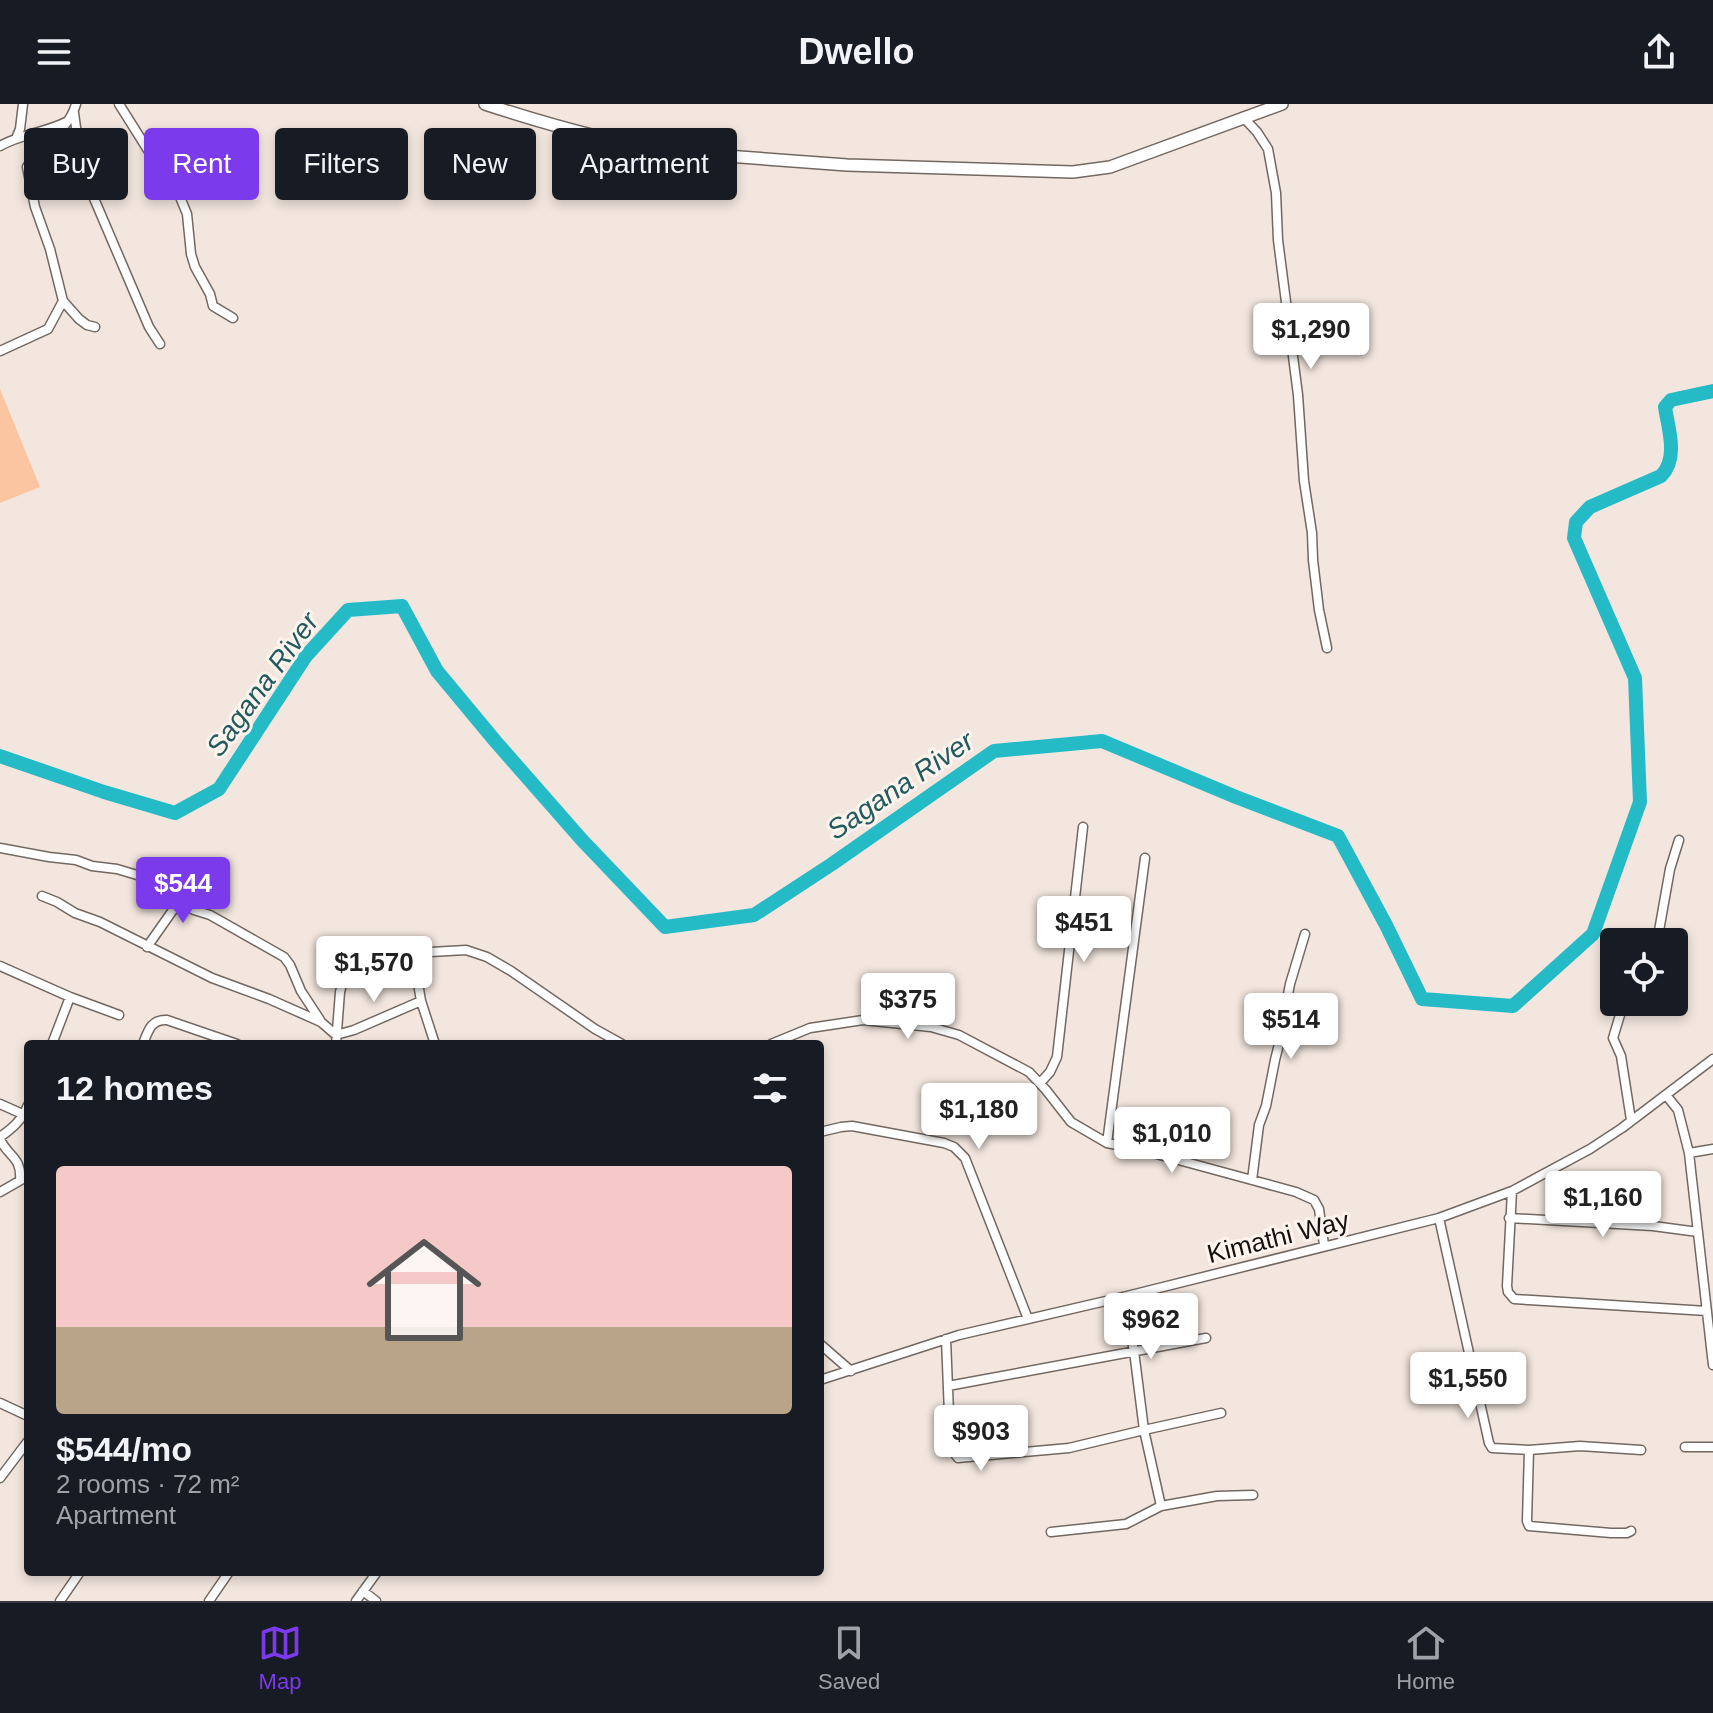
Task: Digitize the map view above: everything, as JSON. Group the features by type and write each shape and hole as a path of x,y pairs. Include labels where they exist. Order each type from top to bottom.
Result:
{"main road":[{"path":"485,104 606,139 673,152 847,165 1073,172 1110,167 1282,104"}],"street":[{"path":"17,136 23,104"},
{"path":"119,104 180,197 187,214 191,254 213,306 233,318"},
{"path":"0,146 17,136 52,129 73,112"},
{"path":"73,112 62,130 27,167 35,207 63,301 79,319 95,327"},
{"path":"73,112 81,164 90,189 149,327 160,344"},
{"path":"1243,117 1268,149 1276,193 1278,240 1298,395 1304,481 1319,610 1327,648"},
{"path":"0,351 48,329 63,301"},
{"path":"1040,1083 1057,1057 1083,827"},
{"path":"1659,928 1670,869 1679,840"},
{"path":"0,848 76,860 148,879 194,910 210,915 284,957 301,991 336,1040"},
{"path":"1107,1143 1145,858"},
{"path":"42,896 212,978 321,1022"},
{"path":"147,947 173,910 174,903 170,896"},
{"path":"1252,1180 1259,1125 1268,1101 1290,984 1305,934"},
{"path":"336,1040 344,977 413,953 466,950 487,957 511,971 615,1040"},
{"path":"413,953 421,1001 434,1040"},
{"path":"0,966 119,1015"},
{"path":"54,1040 70,997"},
{"path":"336,1040 421,1001"},
{"path":"1620,1016 1613,1038 1621,1056 1631,1120"},
{"path":"144,1040 148,1030 158,1020 167,1020 218,1040"},
{"path":"781,1040 810,1028 863,1020 945,1030 973,1041 1029,1072 1071,1122 1107,1143 1296,1192 1314,1200 1319,1209 1324,1245"},
{"name":"Kimathi Way","path":"824,1379 946,1339 1439,1218 1512,1191 1590,1149 1713,1059"},
{"path":"1666,1095 1678,1110 1689,1153 1713,1365"},
{"path":"0,1104 24,1111"},
{"path":"0,1192 24,1178 18,1162 4,1148 0,1138 24,1116"},
{"path":"824,1131 852,1126 933,1140 960,1152 1028,1319"},
{"path":"1689,1153 1713,1149"},
{"path":"1512,1191 1507,1286 1514,1299 1707,1311"},
{"path":"1439,1218 1492,1448 1529,1450 1580,1446 1641,1450"},
{"path":"1509,1218 1653,1226 1698,1232"},
{"path":"1123,1297 1134,1351 1144,1430 1161,1506"},
{"path":"948,1386 1206,1338"},
{"path":"946,1339 950,1438 954,1456 958,1458 1069,1448 1221,1413"},
{"path":"824,1347 851,1371"},
{"path":"0,1403 24,1414"},
{"path":"0,1478 24,1446"},
{"path":"1685,1447 1713,1447"},
{"path":"1529,1450 1529,1526 1611,1533 1631,1531"},
{"path":"1051,1532 1126,1524 1161,1506 1217,1496 1253,1495"},
{"path":"60,1601 77,1576"},
{"path":"209,1601 226,1576"},
{"path":"356,1601 374,1576"},
{"path":"363,1591 376,1601"}],"shaded area":[{"path":"0,389 40,487 0,503"}],"waterway":[{"name":"Sagana River","path":"0,756 175,813 219,789 306,656 348,610 402,606 437,671 582,840 665,927 754,915 994,751 1102,741 1338,836 1422,999 1513,1006 1593,934 1640,802 1635,678 1574,538 1576,522 1590,507 1661,476 1670,461 1671,452 1665,407 1671,400 1713,391"}]}
